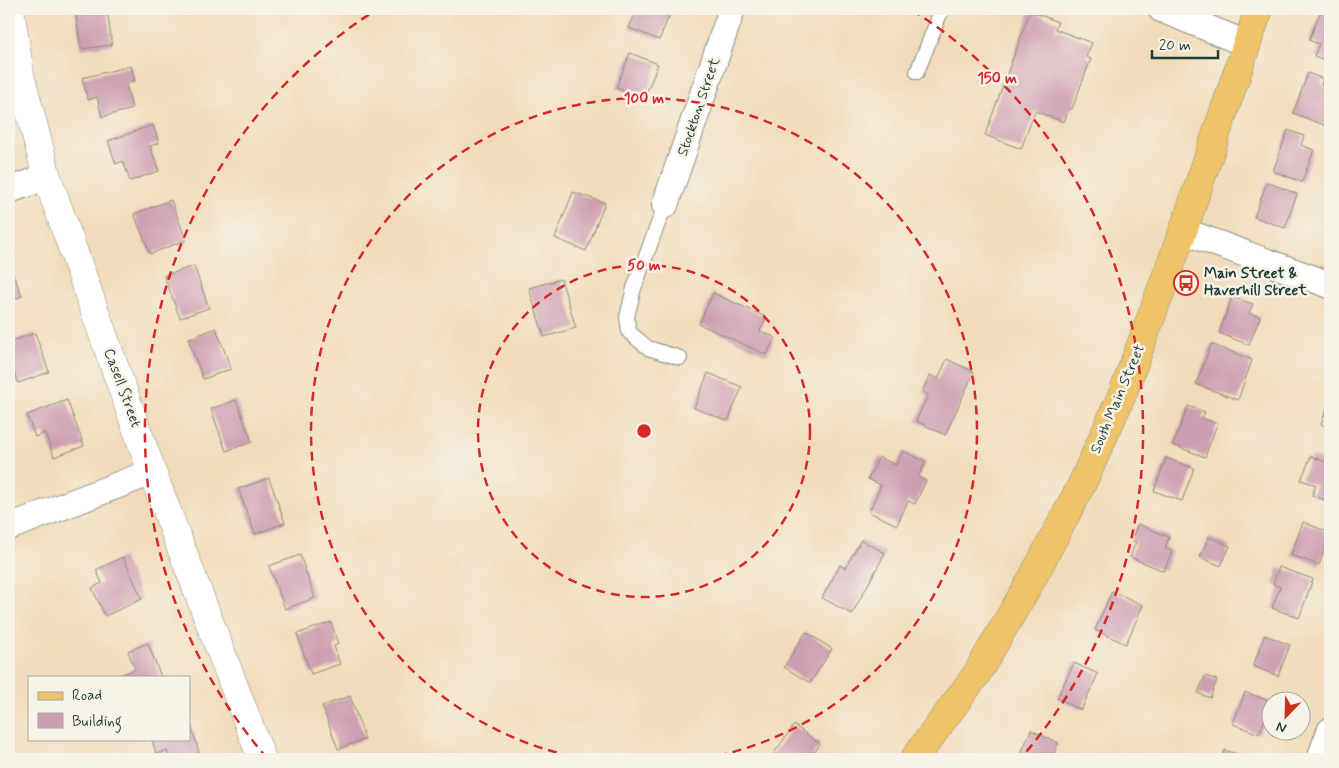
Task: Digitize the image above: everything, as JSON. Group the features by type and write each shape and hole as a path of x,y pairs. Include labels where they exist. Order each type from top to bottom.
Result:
{"main road":[{"name":"South Main Street","path":"914,759 976,675 1033,577 1081,486 1123,393 1183,230 1260,9"}],"street":[{"name":"Casell Street","path":"10,9 20,74 46,177 152,472 262,759"},
{"name":"Stockton Street","path":"665,205 732,9"},
{"path":"1161,9 1247,44"},
{"path":"9,190 46,177"},
{"path":"1183,230 1330,285"},
{"path":"9,527 152,472"},
{"path":"1320,759 1330,731"}],"lane":[{"path":"917,72 942,9"},
{"path":"665,205 634,288 627,317 629,332 648,348 680,358"}],"building":[{"path":"75,9 107,9 112,45 81,49"},
{"path":"637,9 672,9 659,40 629,28"},
{"path":"1030,11 1058,22 1055,29 1092,43 1086,57 1091,59 1072,109 1069,108 1064,122 1035,111 1021,149 985,135"},
{"path":"1321,11 1330,15 1330,62 1314,56 1319,44 1309,40"},
{"path":"630,53 658,64 644,99 616,88"},
{"path":"131,66 135,81 126,83 132,109 102,117 97,97 88,100 82,78"},
{"path":"1308,73 1323,79 1321,84 1330,88 1329,127 1293,113"},
{"path":"153,125 159,143 150,146 159,171 130,181 123,161 116,164 108,141"},
{"path":"1288,130 1304,136 1301,145 1314,150 1302,182 1273,171"},
{"path":"1267,182 1297,194 1285,228 1254,217"},
{"path":"573,192 605,203 586,251 555,238"},
{"path":"171,200 186,240 150,254 134,214"},
{"path":"9,265 22,296 9,302"},
{"path":"194,266 209,308 180,318 164,276"},
{"path":"561,279 576,328 544,337 529,288"},
{"path":"713,293 766,317 760,331 775,337 767,355 699,324"},
{"path":"1232,297 1253,304 1249,313 1260,317 1249,345 1219,333"},
{"path":"216,328 231,369 203,379 188,339"},
{"path":"35,333 49,372 18,383 9,359 9,342"},
{"path":"1211,344 1252,360 1238,400 1196,384"},
{"path":"947,359 974,372 945,435 916,421 928,395 922,392 930,375 938,379"},
{"path":"708,373 742,387 728,421 694,408"},
{"path":"67,400 84,446 54,457 45,433 35,437 27,415"},
{"path":"236,400 252,442 226,451 211,409"},
{"path":"1330,400 1330,428 1321,424"},
{"path":"1188,406 1205,412 1202,418 1217,424 1205,457 1173,445"},
{"path":"903,451 926,462 918,477 926,481 915,504 908,501 897,525 869,512 881,485 868,479 879,457 896,465"},
{"path":"1311,456 1330,464 1330,502 1312,495 1316,485 1301,480"},
{"path":"1166,458 1194,468 1182,501 1154,491"},
{"path":"269,478 285,523 255,534 238,489"},
{"path":"1303,522 1330,533 1319,565 1291,555"},
{"path":"1138,524 1169,537 1165,548 1172,551 1164,571 1130,557 1136,542 1131,540"},
{"path":"1209,537 1230,546 1221,566 1200,557"},
{"path":"861,540 885,553 852,614 822,598 840,565 845,568"},
{"path":"300,555 315,598 285,609 269,566"},
{"path":"123,557 142,599 105,616 92,588 102,583 96,570"},
{"path":"1279,567 1313,579 1299,618 1272,608 1280,587 1273,584"},
{"path":"1112,591 1143,605 1126,644 1095,630"},
{"path":"331,622 338,644 334,646 340,664 311,674 297,634"},
{"path":"806,632 832,649 810,683 784,667"},
{"path":"1265,635 1290,645 1278,676 1253,666"},
{"path":"148,643 161,676 118,676 135,669 128,651"},
{"path":"1074,663 1098,674 1081,710 1057,698"},
{"path":"1205,676 1217,680 1210,698 1198,693"},
{"path":"1245,692 1262,698 1262,726 1259,734 1233,724"},
{"path":"350,696 365,739 338,749 322,706"},
{"path":"190,721 201,759 169,759 167,751 156,754 152,740 190,740"},
{"path":"794,725 820,744 810,759 770,759"},
{"path":"1031,730 1058,743 1051,759 1028,759 1020,756"},
{"path":"1225,750 1253,759 1221,759"}],"place":[{"name":"Main Street & Haverhill Street","path":"1186,283"}]}
